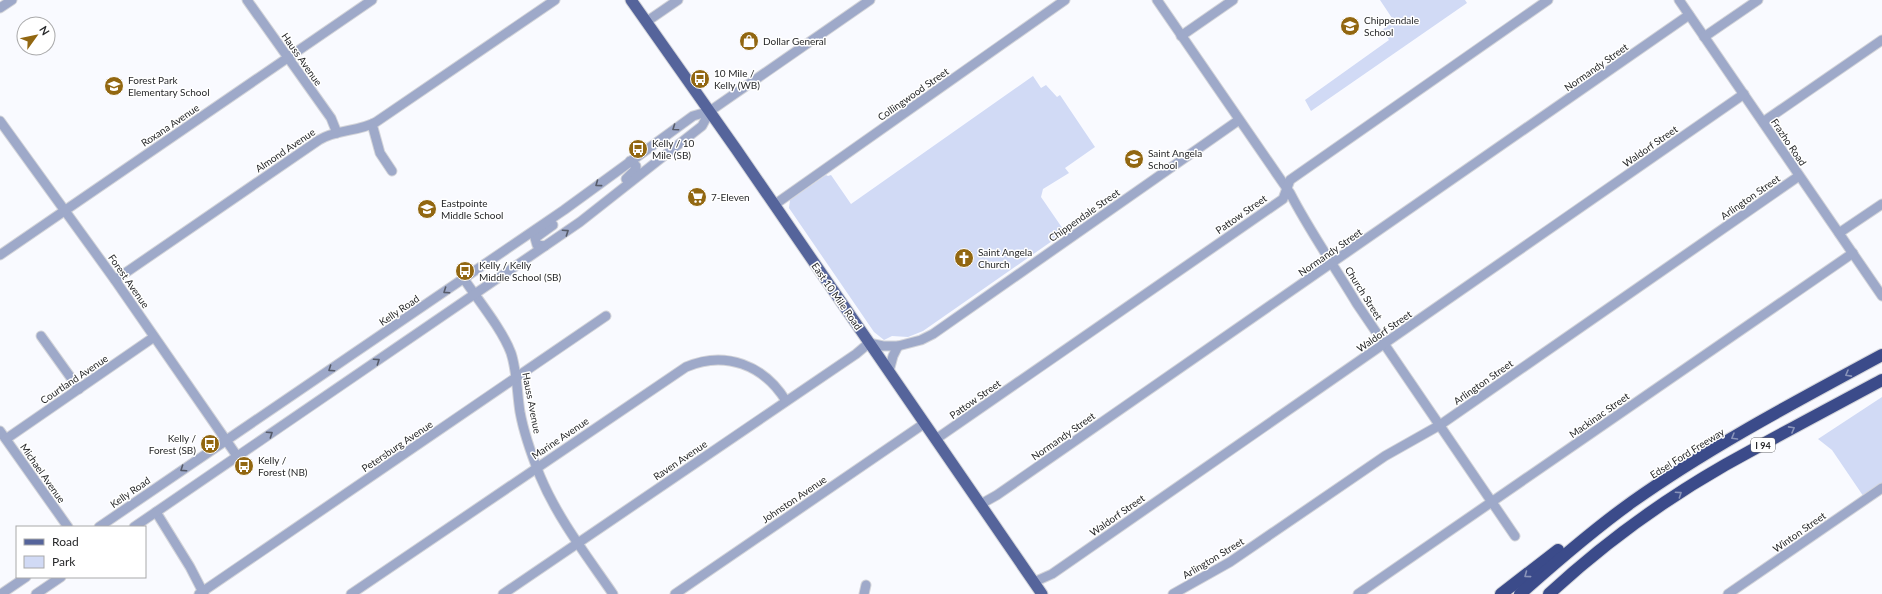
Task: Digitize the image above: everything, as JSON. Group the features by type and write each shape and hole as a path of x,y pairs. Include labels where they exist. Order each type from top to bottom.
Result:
{"highway":[{"name":"Edsel Ford Freeway","path":"1520,594 1582,541 1632,503 1686,466 1724,443 1882,355"},
{"name":"I 94","path":"1549,594 1610,543 1647,516 1724,466 1882,380"},
{"path":"1501,594 1625,499 1654,480 1686,466"},
{"path":"1559,594 1608,553 1647,516"}],"main road":[{"name":"East 10 Mile Road","path":"631,0 710,111 1042,594"}],"street":[{"path":"0,8 12,0"},
{"name":"Hauss Avenue","path":"247,0 331,118 337,132"},
{"name":"Roxana Avenue","path":"0,255 372,0"},
{"name":"Almond Avenue","path":"115,280 319,140 337,132 372,124 555,0"},
{"path":"646,22 678,0"},
{"name":"Kelly Road","path":"100,526 564,210 693,116 710,111 870,0"},
{"name":"Collingwood Street","path":"774,205 1065,0"},
{"name":"Church Street","path":"1157,0 1287,189 1307,226 1357,304 1515,536"},
{"path":"1181,36 1233,0"},
{"name":"Pattow Street","path":"936,439 1283,199 1290,180 1548,0"},
{"name":"Frazho Road","path":"1679,0 1882,296"},
{"path":"1704,37 1758,0"},
{"name":"Normandy Street","path":"981,504 997,495 1689,15"},
{"path":"1763,122 1882,40"},
{"name":"Waldorf Street","path":"1034,582 1052,574 1744,94"},
{"name":"Kelly Road","path":"135,526 598,209 702,126 710,111"},
{"name":"Chippendale Street","path":"869,343 884,346 898,346 921,340 933,334 1239,120"},
{"name":"Forest Avenue","path":"0,121 3,132 65,210 238,456"},
{"path":"372,124 380,153 392,171"},
{"path":"598,209 609,192 636,172 636,166 630,162"},
{"name":"Arlington Street","path":"1173,594 1230,562 1385,456 1440,426 1799,176"},
{"path":"1840,233 1882,204"},
{"path":"545,246 537,245 536,238 561,219 564,210"},
{"name":"Mackinac Street","path":"1358,594 1853,253"},
{"name":"Hauss Avenue","path":"464,279 508,346 513,361 520,413 537,467 555,506 613,594"},
{"name":"Petersburg Avenue","path":"202,593 606,316"},
{"path":"41,336 78,389"},
{"name":"Courtland Avenue","path":"6,439 154,337"},
{"name":"Raven Avenue","path":"502,594 856,354 869,343"},
{"path":"889,371 892,356 898,346"},
{"name":"Marine Avenue","path":"351,594 675,373 700,361 730,360 746,365 769,379 786,401"},
{"name":"Johnston Avenue","path":"675,594 925,422"},
{"name":"Michael Avenue","path":"0,431 67,526"},
{"name":"Winton Street","path":"1728,594 1882,488"},
{"path":"156,512 187,562 202,593"},
{"path":"0,594 24,578"},
{"path":"36,594 60,578"}],"green space":[{"path":"1380,0 1465,0 1467,3 1311,111 1305,100 1389,40 1382,30 1394,21"},
{"path":"1033,76 1041,88 1046,85 1057,97 1060,95 1095,147 1065,168 1069,173 1043,189 1041,197 1065,232 923,331 908,337 892,336 884,340 874,332 789,208 790,200 826,175 831,175 851,204"},
{"path":"1882,397 1882,493 1868,503 1832,450 1818,439"}],"place":[{"name":"Chippendale School","path":"1350,26"},
{"name":"Dollar General","path":"749,41"},
{"name":"10 Mile / Kelly (WB)","path":"700,79"},
{"name":"Forest Park Elementary School","path":"114,86"},
{"name":"Kelly / 10 Mile (SB)","path":"638,149"},
{"name":"Saint Angela School","path":"1134,159"},
{"name":"7-Eleven","path":"697,197"},
{"name":"Eastpointe Middle School","path":"427,209"},
{"name":"Saint Angela Church","path":"964,258"},
{"name":"Kelly / Kelly Middle School (SB)","path":"465,271"},
{"name":"Kelly / Forest (SB)","path":"210,444"},
{"name":"Kelly / Forest (NB)","path":"244,466"}]}
